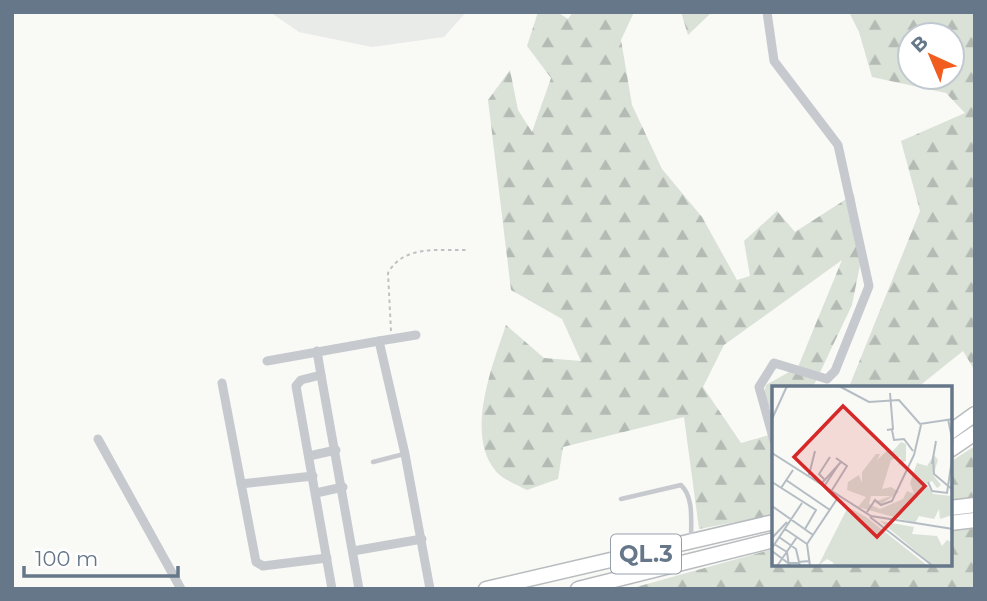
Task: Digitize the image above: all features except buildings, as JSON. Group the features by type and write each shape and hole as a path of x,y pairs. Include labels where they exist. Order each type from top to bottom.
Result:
{"highway":[{"path":"952,431 975,414"},
{"path":"952,449 975,433"},
{"path":"952,508 975,505"},
{"path":"952,523 975,520"},
{"name":"QL.3","path":"486,589 517,586 772,523"},
{"name":"QL.3","path":"579,589 708,559 772,541"}],"street":[{"path":"767,12 774,61 838,145 869,286 835,371 827,379 774,363 759,387 772,434"},
{"path":"267,360 416,335"},
{"path":"379,341 405,454 430,589"},
{"path":"317,351 359,589"},
{"path":"321,375 301,380 296,386 332,589"},
{"path":"222,383 258,564 263,566 327,558"},
{"path":"98,439 181,589"},
{"path":"309,456 336,450"},
{"path":"241,484 313,476"},
{"path":"316,493 343,487"},
{"path":"353,551 422,540"}],"lane":[{"path":"373,462 405,454"},
{"path":"621,499 681,485 691,506 691,543"}],"path":[{"path":"391,339 388,273 393,265 407,253 468,250"}],"shaded area":[{"path":"270,12 466,12 444,37 372,47 299,32"}],"green space":[{"path":"538,12 557,12 568,19 573,12 634,12 621,40 632,105 662,169 702,217 737,280 750,276 744,241 777,211 795,232 854,194 863,250 852,305 815,383 812,386 772,386 772,409 762,405 766,385 798,367 842,260 724,345 703,387 741,443 772,434 772,515 699,529 684,417 563,447 558,479 527,490 505,479 495,470 486,455 482,437 484,398 506,325 544,358 581,361 562,319 511,290 488,100 510,70 518,110 532,132 551,78 527,46"},
{"path":"681,12 712,12 688,35"},
{"path":"849,12 975,12 975,371 963,351 919,386 849,386 920,211 901,141 965,113 946,93 937,91 966,91 966,21 896,21 896,82 872,77 859,32"},
{"path":"975,446 975,502 952,505 952,461"},
{"path":"975,523 975,589 629,589 772,549 772,566 952,566 952,526"}]}
